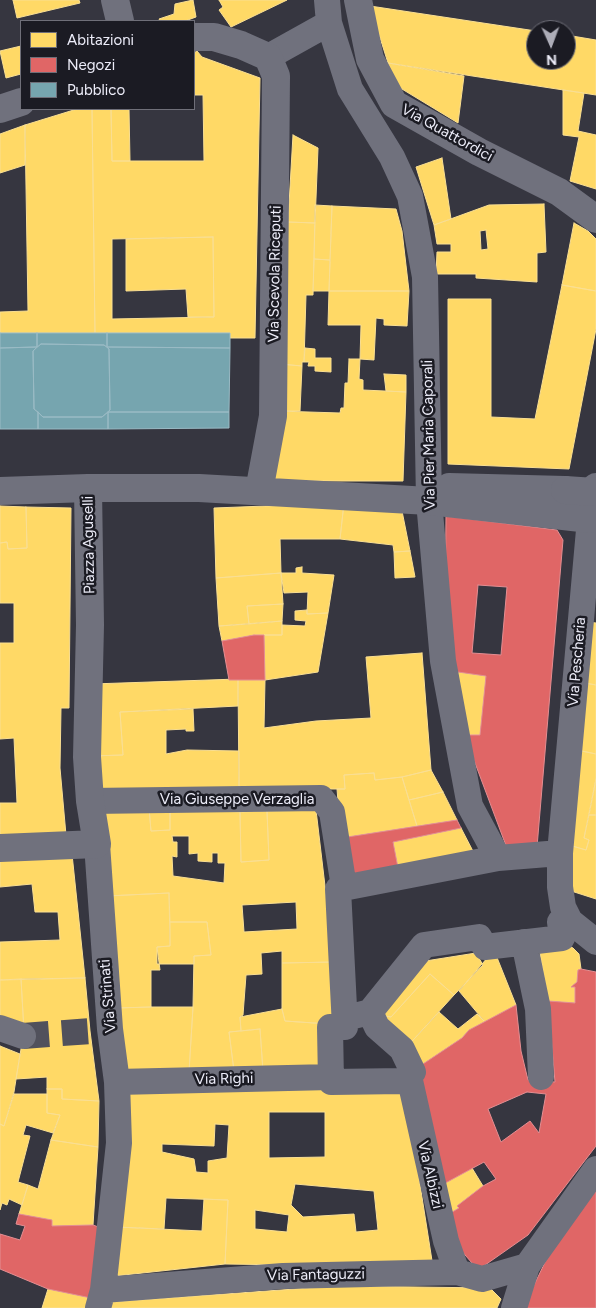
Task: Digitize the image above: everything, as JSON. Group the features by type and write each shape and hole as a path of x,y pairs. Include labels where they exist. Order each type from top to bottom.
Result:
{"street":[{"path":"115,0 120,20"},
{"name":"Via Quattordici","path":"358,0 370,59 394,104 479,152 559,192 596,219"},
{"name":"Via Pier Maria Caporali","path":"268,57 328,12 350,89 392,157 410,196 425,277 429,501 443,661 470,806 498,858"},
{"path":"195,37 214,37 241,45 268,57"},
{"name":"Via Scevola Riceputi","path":"259,491 273,416 277,104 276,76 268,57"},
{"path":"0,110 20,102"},
{"path":"429,501 449,487 596,492"},
{"path":"259,491 429,501 590,519 596,487"},
{"path":"0,491 88,488"},
{"name":"Piazza Aguselli","path":"88,683 88,488 199,488 259,491"},
{"name":"Via Pescheria","path":"570,921 562,901 560,853 590,519"},
{"name":"Via Strinati","path":"88,683 86,757 90,801 97,844 100,1030 117,1082 119,1143 101,1299"},
{"name":"Via Giuseppe Verzaglia","path":"90,801 321,798 332,812 344,887"},
{"path":"0,848 97,844"},
{"path":"331,1077 330,1027 345,1027 338,889 498,858 560,853"},
{"path":"344,1017 370,1012 424,945 479,937 485,947 562,938 560,922 570,921 596,942"},
{"path":"524,942 538,1009 541,1077"},
{"name":"Via Albizzi","path":"370,1012 377,1027 402,1050 413,1072 409,1076 446,1240 457,1272"},
{"name":"Via Righi","path":"117,1082 331,1077 331,1082 404,1082 409,1076"},
{"path":"514,1308 527,1266 596,1168"},
{"name":"Via Fantaguzzi","path":"101,1299 256,1277 457,1272 482,1279 527,1266"}],"building: Abitazioni":[{"path":"13,0 79,0 80,3 17,18"},
{"path":"193,0 196,17 188,20 160,20 174,14 175,4"},
{"path":"219,0 287,0 231,27 219,10 223,7"},
{"path":"370,6 526,29 526,70 576,70 576,37 596,40 596,95 388,63"},
{"path":"20,46 20,74 6,78 0,51"},
{"path":"197,51 202,57 260,78 255,338 230,338 230,333 95,333 92,110 111,110 112,161 204,161 203,95 195,95 195,52","holes":["213,237 214,317 112,319 112,239"]},
{"path":"388,63 464,76 458,123 397,86"},
{"path":"563,90 584,93 578,131 596,135 596,189 570,181 579,137 563,135"},
{"path":"74,110 92,110 95,333 0,333 0,312 28,311 25,125"},
{"path":"111,110 129,110 130,161 112,161"},
{"path":"25,125 25,165 0,173 0,134"},
{"path":"293,135 318,148 315,223 288,222"},
{"path":"442,158 451,219 434,225 416,167"},
{"path":"544,204 546,252 537,253 537,282 476,278 476,274 436,274 437,252 451,252 451,244 437,244 434,225 489,205","holes":["486,230 488,249 481,250 480,231"]},
{"path":"315,205 332,206 330,260 314,259"},
{"path":"332,206 396,209 402,231 409,291 329,291"},
{"path":"288,222 315,223 313,295 306,295 304,362 302,362 302,366 280,364"},
{"path":"574,223 588,231 596,239 596,291 562,285"},
{"path":"213,237 214,317 188,317 186,289 126,291 126,239"},
{"path":"314,259 330,260 329,291 313,291"},
{"path":"562,285 596,291 596,329 569,469 448,464 448,299 491,299 491,417 535,419"},
{"path":"329,291 409,291 407,326 384,325 384,319 376,318 374,360 360,359 361,325 328,325"},
{"path":"305,348 315,349 315,358 331,358 331,372 315,371 315,366 308,366 309,362 304,362"},
{"path":"349,359 360,359 359,379 363,380 363,390 406,392 403,481 273,481 277,411 340,413 341,408 344,408 345,383 348,383"},
{"path":"280,364 302,366 300,411 277,411"},
{"path":"384,374 406,375 406,392 386,391"},
{"path":"344,503 340,539 280,539 281,573 216,578 214,508"},
{"path":"344,503 402,511 410,551 394,552 393,545 340,539"},
{"path":"0,506 26,507 27,548 8,549 7,542 0,543"},
{"path":"26,507 71,508 69,708 61,708 60,768 66,835 0,839 0,803 17,803 14,738 0,739 0,643 14,643 14,603 0,603 0,543 7,542 8,549 27,548"},
{"path":"410,551 415,577 395,578 394,552"},
{"path":"302,567 302,573 334,575 328,613 307,614 308,592 284,593 281,573 296,573 296,568"},
{"path":"281,573 283,604 247,606 249,624 219,626 216,578"},
{"path":"283,604 282,621 249,624 247,606"},
{"path":"307,610 307,614 328,613 318,672 265,680 264,635 282,635 282,625 305,626 306,621 295,620 295,611"},
{"path":"282,621 282,635 254,635 222,641 219,626"},
{"path":"588,622 596,623 596,685 585,683"},
{"path":"422,653 431,770 402,777 375,780 374,773 344,775 345,789 239,789 238,679 265,680 264,728 316,721 371,718 366,657"},
{"path":"451,671 486,676 480,735 467,735"},
{"path":"238,679 238,706 120,712 123,755 90,756 92,684"},
{"path":"585,683 596,685 596,754 577,750"},
{"path":"193,709 194,731 186,731 186,729 166,730 166,754 187,750 239,751 239,789 89,789 90,756 123,755 120,712"},
{"path":"577,750 596,754 596,779 584,838 589,840 586,850 569,845"},
{"path":"431,770 443,792 409,800 402,777"},
{"path":"374,773 375,780 402,777 417,826 341,838 337,789 345,789 344,775"},
{"path":"596,779 596,815 589,815"},
{"path":"443,792 457,820 417,826 409,800"},
{"path":"100,807 149,808 151,831 170,830 170,809 240,812 241,862 269,860 267,811 316,810 334,962 282,963 282,951 261,953 262,974 246,975 243,1015 240,1017 241,1031 229,1032 234,1071 189,1072 194,956 211,955 207,922 170,922 169,893 107,896","holes":["172,836 189,836 189,854 198,853 198,861 212,862 212,853 218,853 218,863 225,863 224,883 173,876 172,856 177,857 177,842 173,842","296,902 297,929 244,932 242,905"]},
{"path":"149,808 170,809 170,830 151,831"},
{"path":"267,811 269,860 241,862 240,812"},
{"path":"589,815 596,815 596,899 565,889 569,845 586,850 589,840 584,838"},
{"path":"461,828 476,857 399,873 393,842"},
{"path":"72,854 85,978 0,980 0,942 60,940 58,912 35,912 32,884 0,887 0,856"},
{"path":"169,893 170,946 157,947 160,970 151,970 151,1007 116,1008 107,896"},
{"path":"170,922 207,922 211,955 194,956 194,964 157,964 157,947 170,946"},
{"path":"538,941 561,942 573,948 579,954 581,969 578,970 577,982 571,987 575,987 575,1003 548,1001"},
{"path":"494,950 516,1005 485,1022 459,991"},
{"path":"476,953 483,965 454,995 430,974 391,1017 373,1014 419,962"},
{"path":"334,962 342,1025 285,1021 282,1009 282,963"},
{"path":"430,974 454,995 404,1050 373,1014 391,1017"},
{"path":"85,978 99,1101 62,1099 62,1089 47,1089 47,1077 16,1079 24,1031 21,979"},
{"path":"21,979 24,1031 0,1024 0,980"},
{"path":"193,1007 189,1072 121,1072 116,1008"},
{"path":"282,1009 285,1021 329,1024 328,1071 263,1071 260,1029 241,1031 240,1017"},
{"path":"439,1012 458,1029 477,1014 485,1022 469,1030 462,1038 414,1070 404,1050"},
{"path":"260,1029 263,1071 234,1071 229,1032"},
{"path":"0,1046 20,1054 14,1092 4,1126 0,1124"},
{"path":"404,1083 433,1267 225,1264 228,1200 166,1198 164,1229 116,1227 126,1086","holes":["269,1112 325,1112 325,1157 269,1158","215,1124 229,1125 227,1158 208,1161 208,1173 196,1172 194,1159 162,1152 162,1144 214,1146","295,1184 374,1191 378,1230 356,1232 354,1214 303,1217 291,1205","255,1210 289,1215 287,1232 255,1229"]},
{"path":"47,1089 62,1089 62,1099 99,1101 98,1147 51,1140 60,1115 47,1113"},
{"path":"14,1094 47,1094 47,1113 60,1115 53,1133 26,1125 23,1135 30,1136 18,1182 28,1185 22,1205 9,1199 7,1205 2,1203 0,1210 0,1124 4,1126"},
{"path":"51,1140 98,1147 93,1225 52,1226 52,1220 19,1214 28,1185 38,1189"},
{"path":"472,1168 483,1186 457,1206 459,1208 444,1217 438,1187"},
{"path":"204,1199 228,1200 225,1264 115,1276 116,1227 202,1231"},
{"path":"338,1286 490,1288 501,1299 497,1308 109,1308 110,1302"},
{"path":"48,1289 91,1298 89,1308 42,1308"}],"building: Negozi":[{"path":"446,516 557,530 563,540 537,847 508,851 472,755 467,735 480,735 486,676 451,671 445,624","holes":["478,585 507,587 501,655 472,653"]},
{"path":"264,635 265,680 229,680 222,641"},
{"path":"457,820 461,828 393,842 399,873 344,881 341,838"},
{"path":"578,970 596,972 596,1146 528,1235 478,1270 447,1234 444,1217 459,1208 457,1206 483,1186 496,1179 484,1162 438,1187 414,1070 462,1038 469,1030 516,1005 521,1051 528,1080 555,1082 548,1001 575,1003 575,987 571,987 577,982","holes":["527,1092 546,1094 539,1133 530,1121 501,1142 488,1109"]},
{"path":"596,1177 596,1308 523,1308 549,1254"},
{"path":"19,1214 52,1220 52,1226 93,1225 101,1228 91,1298 48,1289 0,1269 0,1234 20,1240 25,1226 16,1224"}],"building: Pubblico":[{"path":"0,333 37,333 37,347 0,348"},
{"path":"37,333 107,333 107,347 104,345 41,344 37,347"},
{"path":"107,333 230,333 230,348 107,347"},
{"path":"41,344 104,345 109,349 110,410 102,417 43,417 34,409 33,351"},
{"path":"37,347 33,351 34,409 38,412 38,429 0,429 0,348"},
{"path":"107,347 230,348 229,412 108,412 110,410 109,349"},
{"path":"38,412 43,417 102,417 108,412 108,429 38,429"},
{"path":"108,412 229,412 229,428 108,429"}],"tunnel":[{"path":"23,1036 90,1031"}]}
